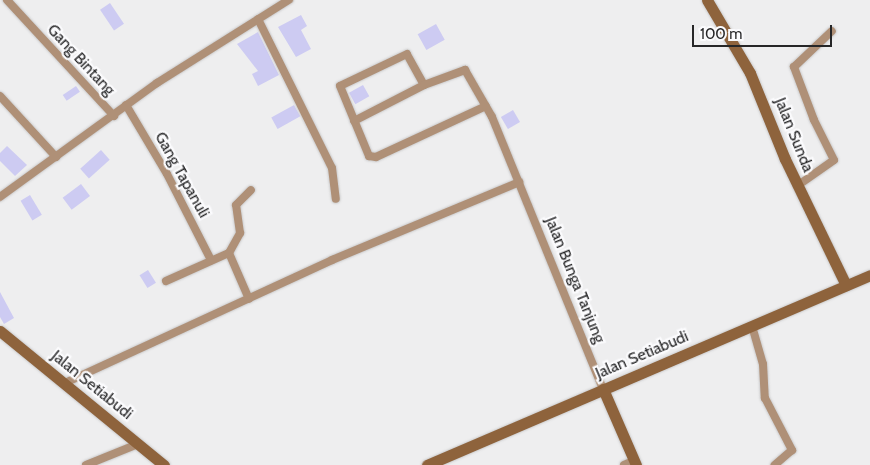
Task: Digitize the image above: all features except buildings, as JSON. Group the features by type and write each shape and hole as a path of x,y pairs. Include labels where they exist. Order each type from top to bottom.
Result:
{"street":[{"name":"Gang Bintang","path":"7,0 114,116"},
{"name":"Jalan Sunda","path":"707,0 750,73 798,186 846,285"},
{"path":"0,197 126,106 288,1"},
{"path":"258,19 332,168 336,199"},
{"path":"798,186 834,160 814,120 794,67 832,31"},
{"path":"354,121 424,85 407,54 342,83 339,89 369,156 376,157 486,106"},
{"name":"Jalan Bunga Tanjung","path":"424,85 463,69 486,106 520,182 603,390"},
{"path":"0,96 56,157"},
{"name":"Gang Tapanuli","path":"126,106 168,174 211,260"},
{"path":"65,383 335,259 520,182"},
{"path":"166,281 229,253 240,233 236,205 251,190"},
{"path":"229,253 249,299"},
{"name":"Jalan Setiabudi","path":"427,465 870,275"},
{"path":"752,326 763,364 765,398 792,450 789,457 775,465"},
{"name":"Jalan Setiabudi","path":"0,332 164,465"},
{"path":"603,390 632,463"},
{"path":"86,465 138,444"}]}
